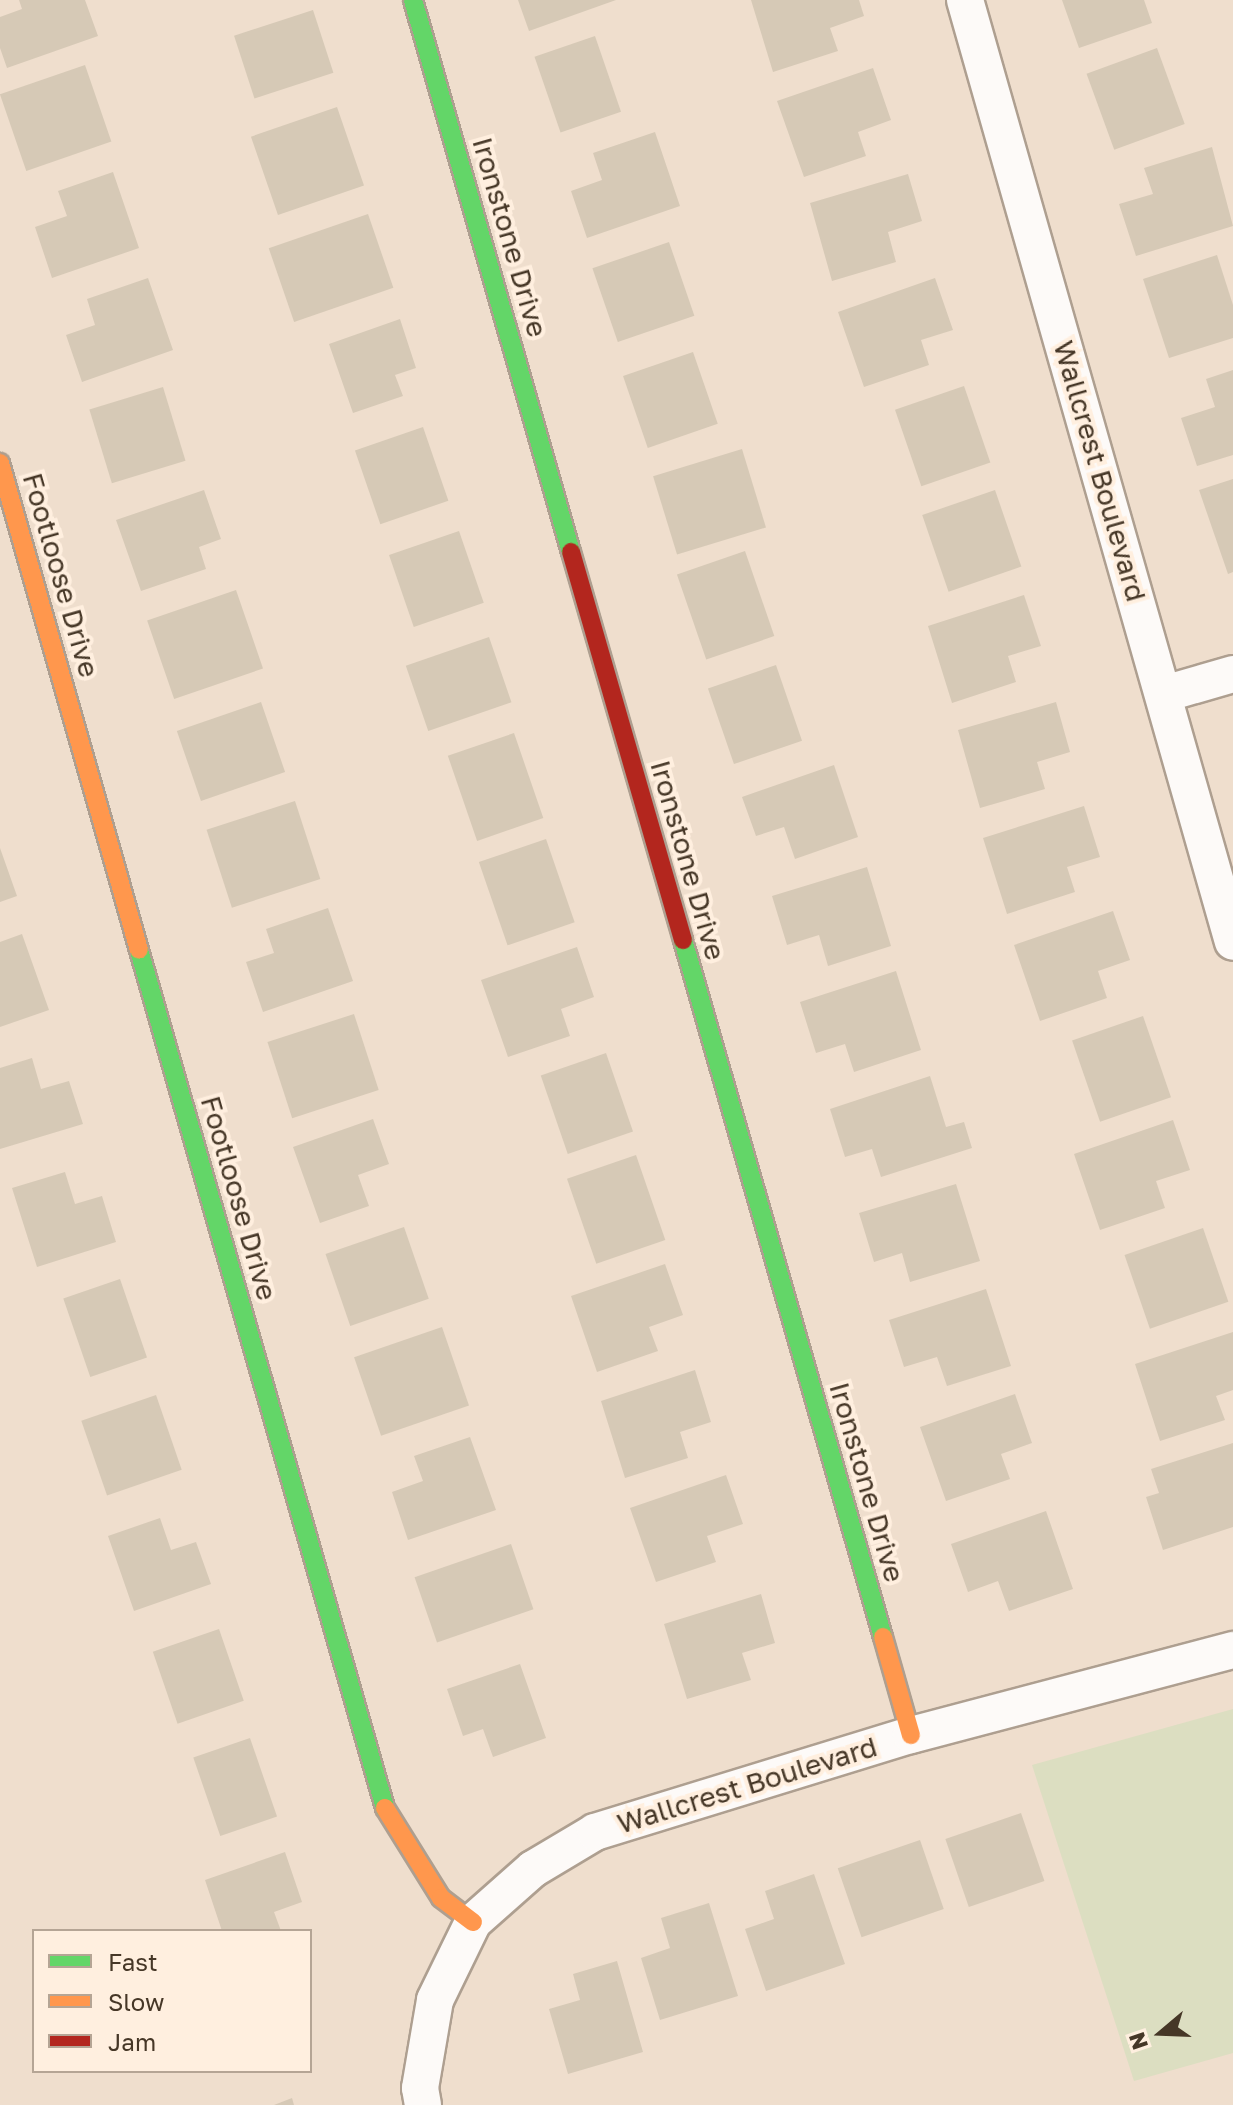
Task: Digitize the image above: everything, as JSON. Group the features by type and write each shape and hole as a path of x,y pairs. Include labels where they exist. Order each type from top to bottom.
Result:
{"street":[{"name":"Ironstone Drive","path":"413,0 911,1735"},
{"name":"Wallcrest Boulevard","path":"965,0 1233,942"},
{"name":"Footloose Drive","path":"0,463 384,1806 441,1898 473,1922"},
{"path":"1164,694 1233,674"},
{"name":"Wallcrest Boulevard","path":"423,2105 420,2088 435,2000 473,1922 533,1869 595,1832 911,1735 1233,1650"}],"green space":[{"path":"1233,1709 1233,2053 1134,2081 1032,1765"}],"building":[{"path":"19,0 85,0 98,36 7,68 0,48 0,17 22,9"},
{"path":"518,0 616,0 529,31"},
{"path":"751,0 859,0 864,16 830,28 838,51 773,72"},
{"path":"1062,0 1144,0 1152,23 1079,48"},
{"path":"313,10 333,73 254,98 234,36"},
{"path":"595,36 621,112 561,132 534,57"},
{"path":"1157,48 1185,124 1114,150 1087,74"},
{"path":"85,65 111,142 26,171 0,94"},
{"path":"873,68 891,120 858,132 866,156 804,177 777,101"},
{"path":"337,107 364,185 278,215 251,137"},
{"path":"655,132 680,206 587,238 571,191 602,180 593,153"},
{"path":"1212,147 1233,226 1136,256 1119,204 1153,194 1144,168"},
{"path":"113,172 139,248 52,278 35,227 67,216 58,191"},
{"path":"908,174 922,221 888,232 896,262 832,281 810,203"},
{"path":"368,214 393,288 294,322 269,248"},
{"path":"669,242 694,316 618,342 592,268"},
{"path":"1217,255 1233,305 1233,338 1169,358 1143,279"},
{"path":"148,278 173,350 82,382 66,335 95,325 87,299"},
{"path":"935,278 953,330 921,340 929,365 864,387 838,312"},
{"path":"400,319 416,368 395,375 403,396 353,413 329,344"},
{"path":"693,352 718,424 648,448 623,376"},
{"path":"1233,370 1233,455 1197,466 1181,418 1215,407 1206,379"},
{"path":"964,386 990,463 921,486 895,410"},
{"path":"163,387 186,461 112,483 89,410"},
{"path":"423,427 448,501 380,524 355,450"},
{"path":"742,449 766,527 677,555 653,476"},
{"path":"1233,479 1233,572 1228,574 1199,490"},
{"path":"204,490 221,539 199,547 206,569 141,591 116,520"},
{"path":"995,490 1021,567 949,592 922,515"},
{"path":"459,531 484,603 414,627 389,555"},
{"path":"745,551 774,636 706,660 677,574"},
{"path":"236,590 263,668 174,699 147,621"},
{"path":"1024,595 1041,646 1008,656 1016,682 952,703 928,626"},
{"path":"489,637 511,702 428,731 406,666"},
{"path":"776,665 802,741 734,764 708,688"},
{"path":"261,702 285,772 201,801 177,731"},
{"path":"1056,702 1070,752 1037,762 1045,789 980,808 958,730"},
{"path":"514,733 543,818 477,841 448,756"},
{"path":"834,765 858,837 795,859 784,827 756,836 742,797"},
{"path":"295,801 320,879 232,908 207,830"},
{"path":"1084,806 1100,857 1067,867 1075,892 1007,914 983,838"},
{"path":"546,839 575,922 508,945 479,862"},
{"path":"0,848 17,896 0,902"},
{"path":"867,867 891,946 828,966 819,935 787,945 772,896"},
{"path":"328,908 353,981 263,1012 246,962 274,953 266,929"},
{"path":"1113,911 1130,960 1098,971 1107,998 1040,1021 1014,945"},
{"path":"22,934 49,1010 0,1027 0,942"},
{"path":"577,947 594,997 561,1009 570,1036 508,1057 481,980"},
{"path":"896,971 921,1050 854,1072 845,1044 816,1053 800,1002"},
{"path":"354,1014 379,1090 292,1118 267,1042"},
{"path":"1143,1016 1171,1097 1100,1122 1072,1040"},
{"path":"606,1053 633,1131 568,1154 541,1075"},
{"path":"32,1058 41,1089 69,1081 83,1124 0,1149 0,1068"},
{"path":"930,1076 946,1127 964,1122 972,1148 881,1177 872,1149 845,1157 830,1109"},
{"path":"373,1119 389,1164 358,1175 369,1206 320,1223 293,1147"},
{"path":"1173,1120 1190,1170 1156,1181 1165,1208 1100,1230 1074,1154"},
{"path":"636,1155 665,1240 596,1264 567,1179"},
{"path":"65,1172 75,1204 102,1196 116,1242 37,1267 12,1188"},
{"path":"956,1184 980,1261 910,1282 902,1253 874,1262 859,1213"},
{"path":"404,1227 429,1299 350,1326 326,1254"},
{"path":"1203,1228 1228,1302 1150,1329 1125,1255"},
{"path":"665,1264 683,1315 649,1327 658,1351 597,1372 571,1296"},
{"path":"120,1279 147,1357 90,1377 63,1299"},
{"path":"986,1289 1011,1366 947,1386 937,1357 904,1367 889,1320"},
{"path":"442,1327 469,1405 381,1436 354,1357"},
{"path":"1233,1332 1233,1390 1216,1396 1225,1420 1160,1441 1135,1364"},
{"path":"695,1370 711,1422 680,1432 688,1458 625,1478 601,1401"},
{"path":"1015,1394 1032,1443 1001,1454 1010,1479 946,1501 920,1427"},
{"path":"156,1395 182,1470 107,1495 81,1421"},
{"path":"470,1437 496,1510 408,1540 392,1492 423,1481 414,1456"},
{"path":"1233,1443 1233,1527 1163,1550 1146,1497 1159,1493 1151,1469"},
{"path":"726,1475 743,1524 707,1536 716,1562 656,1582 630,1508"},
{"path":"1046,1511 1073,1589 1009,1611 998,1581 968,1592 951,1544"},
{"path":"160,1518 171,1550 196,1542 211,1584 134,1611 108,1536"},
{"path":"511,1544 533,1609 437,1642 415,1577"},
{"path":"761,1594 775,1643 742,1653 751,1680 687,1699 664,1624"},
{"path":"219,1629 244,1701 178,1724 153,1652"},
{"path":"520,1664 546,1738 493,1757 483,1729 463,1736 447,1689"},
{"path":"250,1738 277,1816 220,1836 193,1758"},
{"path":"1021,1813 1044,1881 969,1907 945,1839"},
{"path":"920,1840 944,1909 862,1937 838,1868"},
{"path":"285,1852 302,1902 274,1912 280,1929 221,1929 205,1880"},
{"path":"814,1874 845,1964 766,1991 745,1929 774,1919 765,1891"},
{"path":"709,1903 738,1996 660,2020 641,1958 670,1948 661,1918"},
{"path":"617,1961 643,2052 568,2074 549,2009 580,2000 573,1974"},
{"path":"292,2098 294,2105 274,2105"}],"traffic: fast":[{"path":"413,0 571,552"},
{"path":"683,940 883,1637"},
{"path":"139,950 385,1808"}],"traffic: slow":[{"path":"0,463 139,950"},
{"path":"883,1637 911,1735"},
{"path":"385,1808 441,1898 473,1922"}],"traffic: jam":[{"path":"571,552 683,940"}]}
